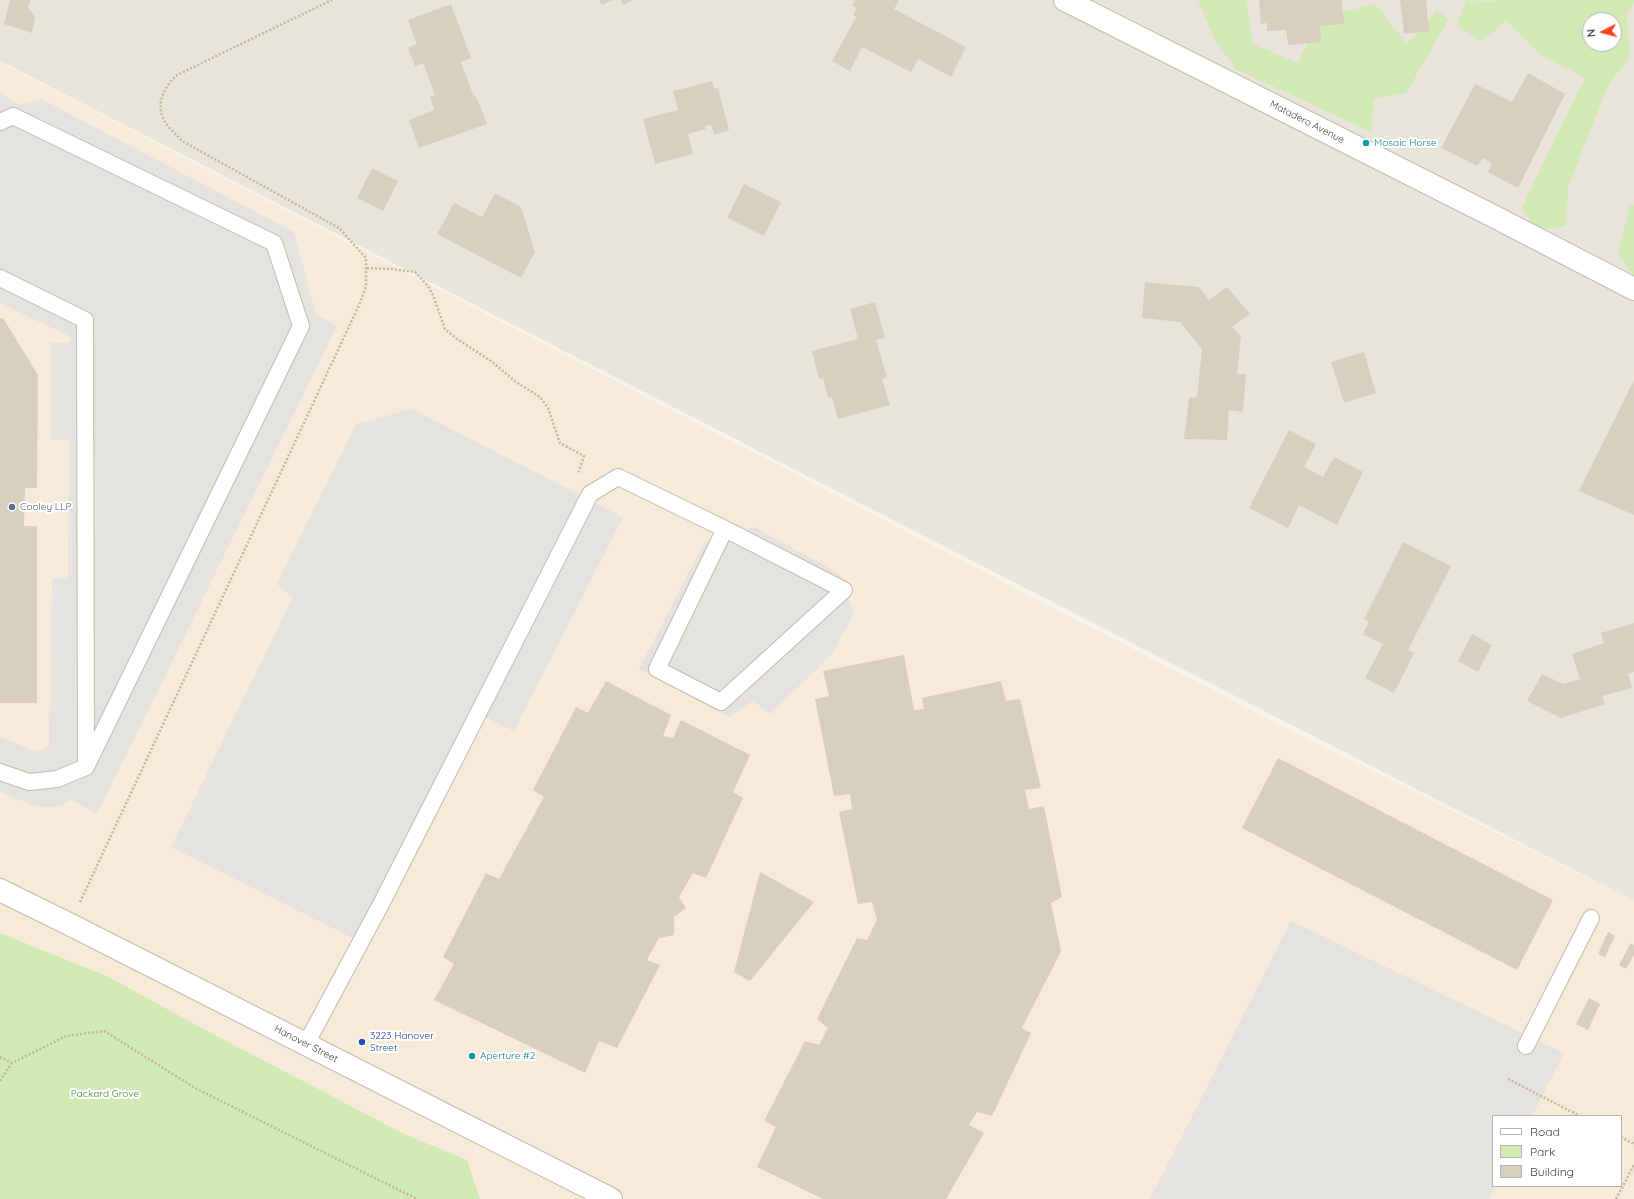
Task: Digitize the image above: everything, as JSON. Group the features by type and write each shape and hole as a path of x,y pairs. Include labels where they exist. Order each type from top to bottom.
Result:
{"street":[{"name":"Matadero Avenue","path":"1065,0 1484,211 1634,289"},
{"name":"Hanover Street","path":"0,890 70,924 611,1199"}],"lane":[{"path":"0,122 13,116 274,244 301,326 86,767 58,779 29,782 0,772"},
{"path":"0,278 85,320 86,767"},
{"path":"306,1044 380,906 590,494 618,477 725,529 844,590 722,702 657,669 725,529"},
{"path":"1526,1046 1591,918"}],"path":[{"path":"70,924 360,303 366,286 366,258 339,228 182,141 164,120 161,101 166,85 177,75 332,0"},
{"path":"367,268 415,272 433,294 445,328 457,340 491,360 516,382 540,397 548,408 560,443 584,456 577,477"},
{"path":"0,1081 12,1063 66,1036 104,1031 195,1088 417,1199"},
{"path":"0,1057 12,1063"},
{"path":"1508,1079 1578,1115"},
{"path":"1622,1138 1634,1144"},
{"path":"1616,1199 1634,1165"}],"shaded area":[{"path":"0,0 1634,0 1634,901 0,61"},
{"path":"0,62 1264,717 1634,901 1634,1199 0,1199"},
{"path":"1,92 19,105 41,99 294,232 316,314 337,326 97,814 72,800 60,806 34,806 0,792 0,737 38,752 49,746 52,578 66,578 68,575 69,442 66,440 50,440 50,343 66,343 70,341 69,336 0,303"},
{"path":"412,409 623,517 514,731 478,714 360,942 171,847 293,597 277,584 356,424"},
{"path":"754,527 840,574 854,614 831,655 770,714 753,701 729,717 639,669 704,543"},
{"path":"1291,921 1564,1053 1533,1115 1492,1115 1492,1187 1495,1187 1489,1199 1150,1199"}],"green space":[{"path":"1198,0 1246,0 1253,44 1298,63 1319,18 1375,4 1407,44 1437,11 1449,19 1406,93 1374,99 1371,132 1236,69 1215,40"},
{"path":"1466,0 1490,2 1498,0 1634,0 1634,4 1627,15 1630,56 1608,86 1568,187 1566,226 1536,230 1522,207 1585,78 1543,56 1506,21 1481,42 1457,25"},
{"path":"1630,205 1634,205 1634,276 1618,255"},
{"name":"Packard Grove","path":"0,933 109,977 194,1024 404,1134 467,1160 480,1199 0,1199"}],"building":[{"path":"10,0 31,0 28,7 35,17 32,33 4,24"},
{"path":"599,0 613,0 602,5"},
{"path":"621,0 633,0 623,5"},
{"path":"855,0 899,0 894,9 966,47 951,77 918,59 911,72 862,47 850,71 832,61 856,17 853,15 857,8 852,6"},
{"path":"1259,0 1342,0 1344,24 1320,26 1321,42 1288,45 1286,30 1267,31 1267,23 1261,24"},
{"path":"1400,0 1426,0 1429,31 1404,34"},
{"path":"451,4 471,58 461,62 474,97 476,96 487,124 419,148 409,120 434,110 430,97 435,95 423,63 415,66 408,48 417,44 408,20"},
{"path":"1528,73 1565,94 1518,188 1488,172 1492,163 1483,158 1477,166 1441,148 1475,84 1512,102"},
{"path":"712,81 714,89 718,88 729,130 714,135 711,125 705,126 706,129 688,134 693,154 655,164 643,119 678,110 673,91"},
{"path":"372,168 398,181 383,211 357,198"},
{"path":"744,184 781,202 764,236 727,218"},
{"path":"495,193 521,207 535,252 521,278 437,234 454,203 482,217"},
{"path":"1145,282 1199,287 1209,300 1227,287 1250,314 1232,327 1241,336 1237,374 1246,374 1243,412 1229,410 1227,440 1184,439 1189,398 1197,397 1202,349 1180,322 1142,318"},
{"path":"875,302 885,338 876,340 887,377 882,379 890,405 838,419 832,397 828,398 823,378 819,379 812,351 858,339 850,309"},
{"name":"Cooley LLP","path":"0,318 3,318 38,375 37,488 25,488 24,526 37,526 37,703 0,703"},
{"path":"1364,352 1376,393 1344,403 1331,362"},
{"path":"1634,380 1634,515 1579,491"},
{"path":"1289,430 1316,444 1304,467 1323,477 1334,457 1363,472 1337,525 1299,505 1288,528 1249,508"},
{"path":"1403,542 1451,566 1408,650 1414,653 1394,693 1365,678 1383,644 1363,634 1369,622 1364,619"},
{"path":"1634,623 1634,672 1628,674 1632,688 1602,696 1605,704 1561,718 1527,701 1542,674 1563,684 1580,679 1572,654 1604,643 1601,633"},
{"path":"1472,634 1492,645 1478,672 1458,661"},
{"path":"904,655 914,710 924,709 922,698 1001,681 1006,701 1020,699 1041,788 1025,790 1029,809 1044,806 1062,897 1051,903 1061,951 1022,1028 1031,1033 992,1116 977,1112 969,1125 984,1133 946,1199 823,1199 757,1167 776,1127 764,1121 805,1041 819,1045 828,1028 817,1019 857,938 867,940 877,920 872,902 858,904 839,812 852,809 850,794 834,796 815,699 829,696 823,671"},
{"path":"606,681 671,715 663,736 673,738 681,720 750,755 733,792 743,798 706,878 693,873 679,897 686,908 674,917 674,935 659,938 647,960 660,965 617,1048 599,1041 585,1073 434,1000 454,964 443,957 486,873 499,879 544,797 533,790 576,707 588,713"},
{"path":"1278,758 1553,900 1517,970 1242,828"},
{"path":"760,872 814,902 750,981 734,972"},
{"path":"1608,932 1615,936 1605,957 1598,954"},
{"path":"1631,943 1634,945 1634,955 1626,969 1619,965"},
{"path":"1589,998 1600,1004 1588,1030 1576,1024"}],"place":[{"name":"Mosaic Horse","path":"1366,143"},
{"name":"Cooley LLP","path":"12,507"},
{"name":"3223 Hanover Street","path":"362,1042"},
{"name":"Aperture #2","path":"472,1056"}]}
